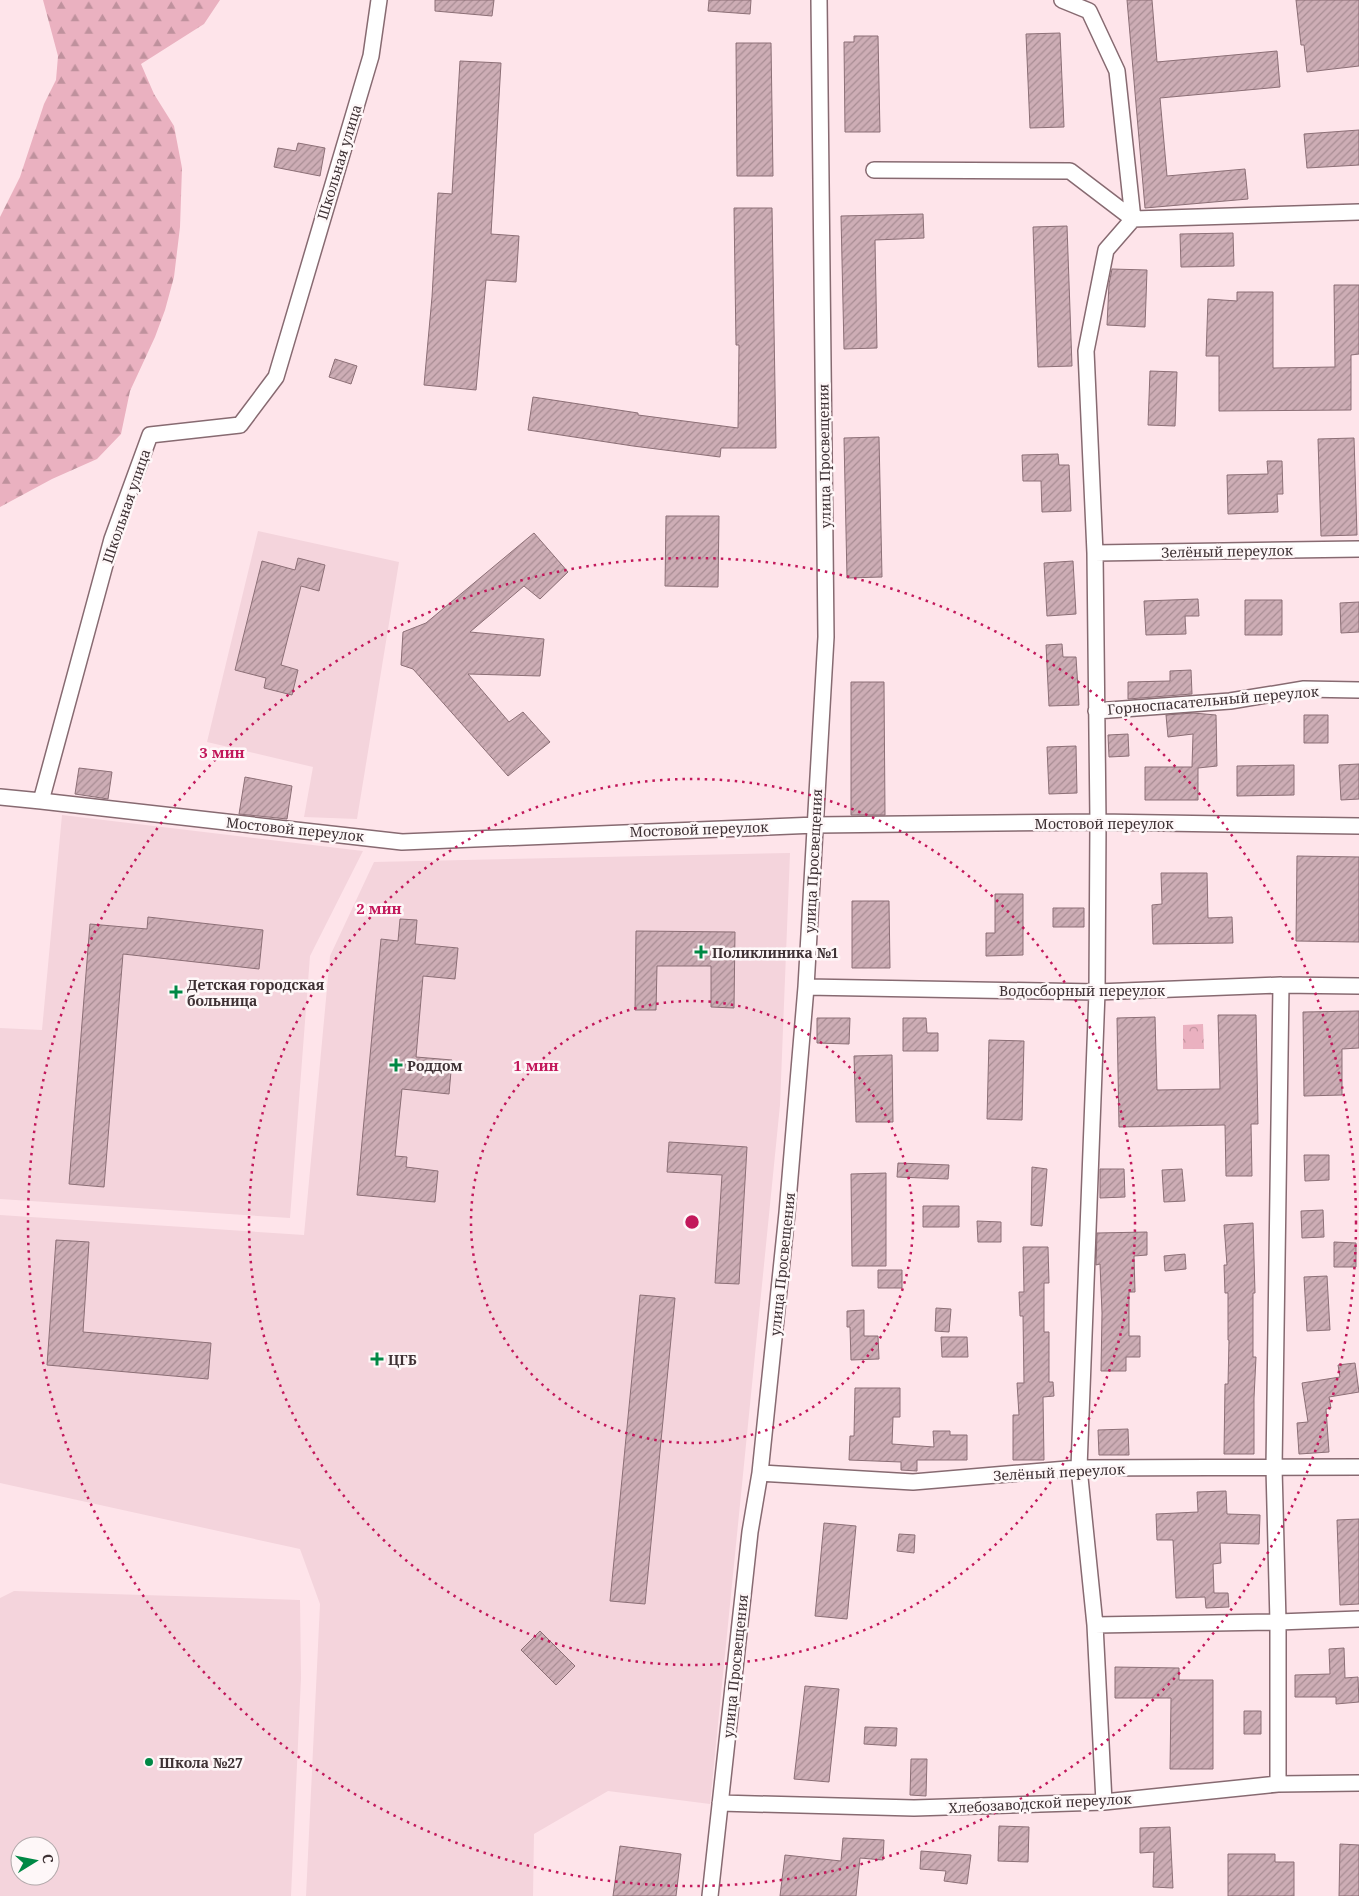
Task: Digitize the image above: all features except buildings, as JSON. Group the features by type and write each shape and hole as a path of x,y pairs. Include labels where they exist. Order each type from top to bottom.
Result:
{"street":[{"name":"Школьная улица","path":"41,801 112,539 150,435 240,425 276,377 371,56 379,0"},
{"name":"улица Просвещения","path":"710,1896 750,1532 760,1473 788,1213 806,987 816,825 826,637 819,0"},
{"path":"1062,0 1089,11 1117,71 1133,219 1106,250 1086,351 1095,553 1098,822 1097,992 1079,1468 1095,1625 1104,1802"},
{"path":"874,170 1070,171 1133,219 1359,212"},
{"name":"Зелёный переулок","path":"1095,553 1359,549"},
{"name":"Горноспасательный переулок","path":"1096,711 1230,701 1304,689 1359,690"},
{"path":"0,797 41,801"},
{"name":"Мостовой переулок","path":"41,801 402,842 816,825 1098,822 1359,826"},
{"path":"1278,1784 1278,1622 1274,1468 1281,985"},
{"name":"Водосборный переулок","path":"806,987 1097,992 1281,985 1359,986"},
{"name":"Зелёный переулок","path":"760,1473 913,1482 1079,1468 1359,1467"},
{"path":"1095,1625 1359,1619"},
{"name":"Хлебозаводской переулок","path":"720,1803 914,1808 1104,1802 1278,1784 1359,1783"}],"shaded area":[{"path":"258,531 399,562 357,819 304,817 313,767 207,742"},
{"name":"Детская городская больница","path":"62,815 363,851 310,956 290,1218 0,1199 0,1028 42,1030"},
{"name":"ЦГБ","path":"790,853 780,1105 710,1804 608,1791 534,1834 533,1896 306,1896 320,1604 300,1549 0,1483 0,1215 304,1235 330,956 374,862"},
{"name":"Школа №27","path":"14,1591 300,1600 301,1678 291,1896 0,1896 0,1598"}],"green space":[{"path":"43,0 220,0 204,24 141,64 154,94 174,126 182,168 180,227 174,277 165,310 155,337 130,391 121,434 97,459 52,479 0,507 0,217 20,177 44,104 56,80 58,56"},
{"path":"1203,1024 1204,1049 1183,1049 1183,1025"}],"place":[{"name":"Поликлиника №1","path":"701,952"},
{"name":"Детская городская больница","path":"176,992"},
{"name":"Роддом","path":"396,1065"},
{"name":"ЦГБ","path":"377,1359"},
{"name":"Школа №27","path":"149,1762"}]}
